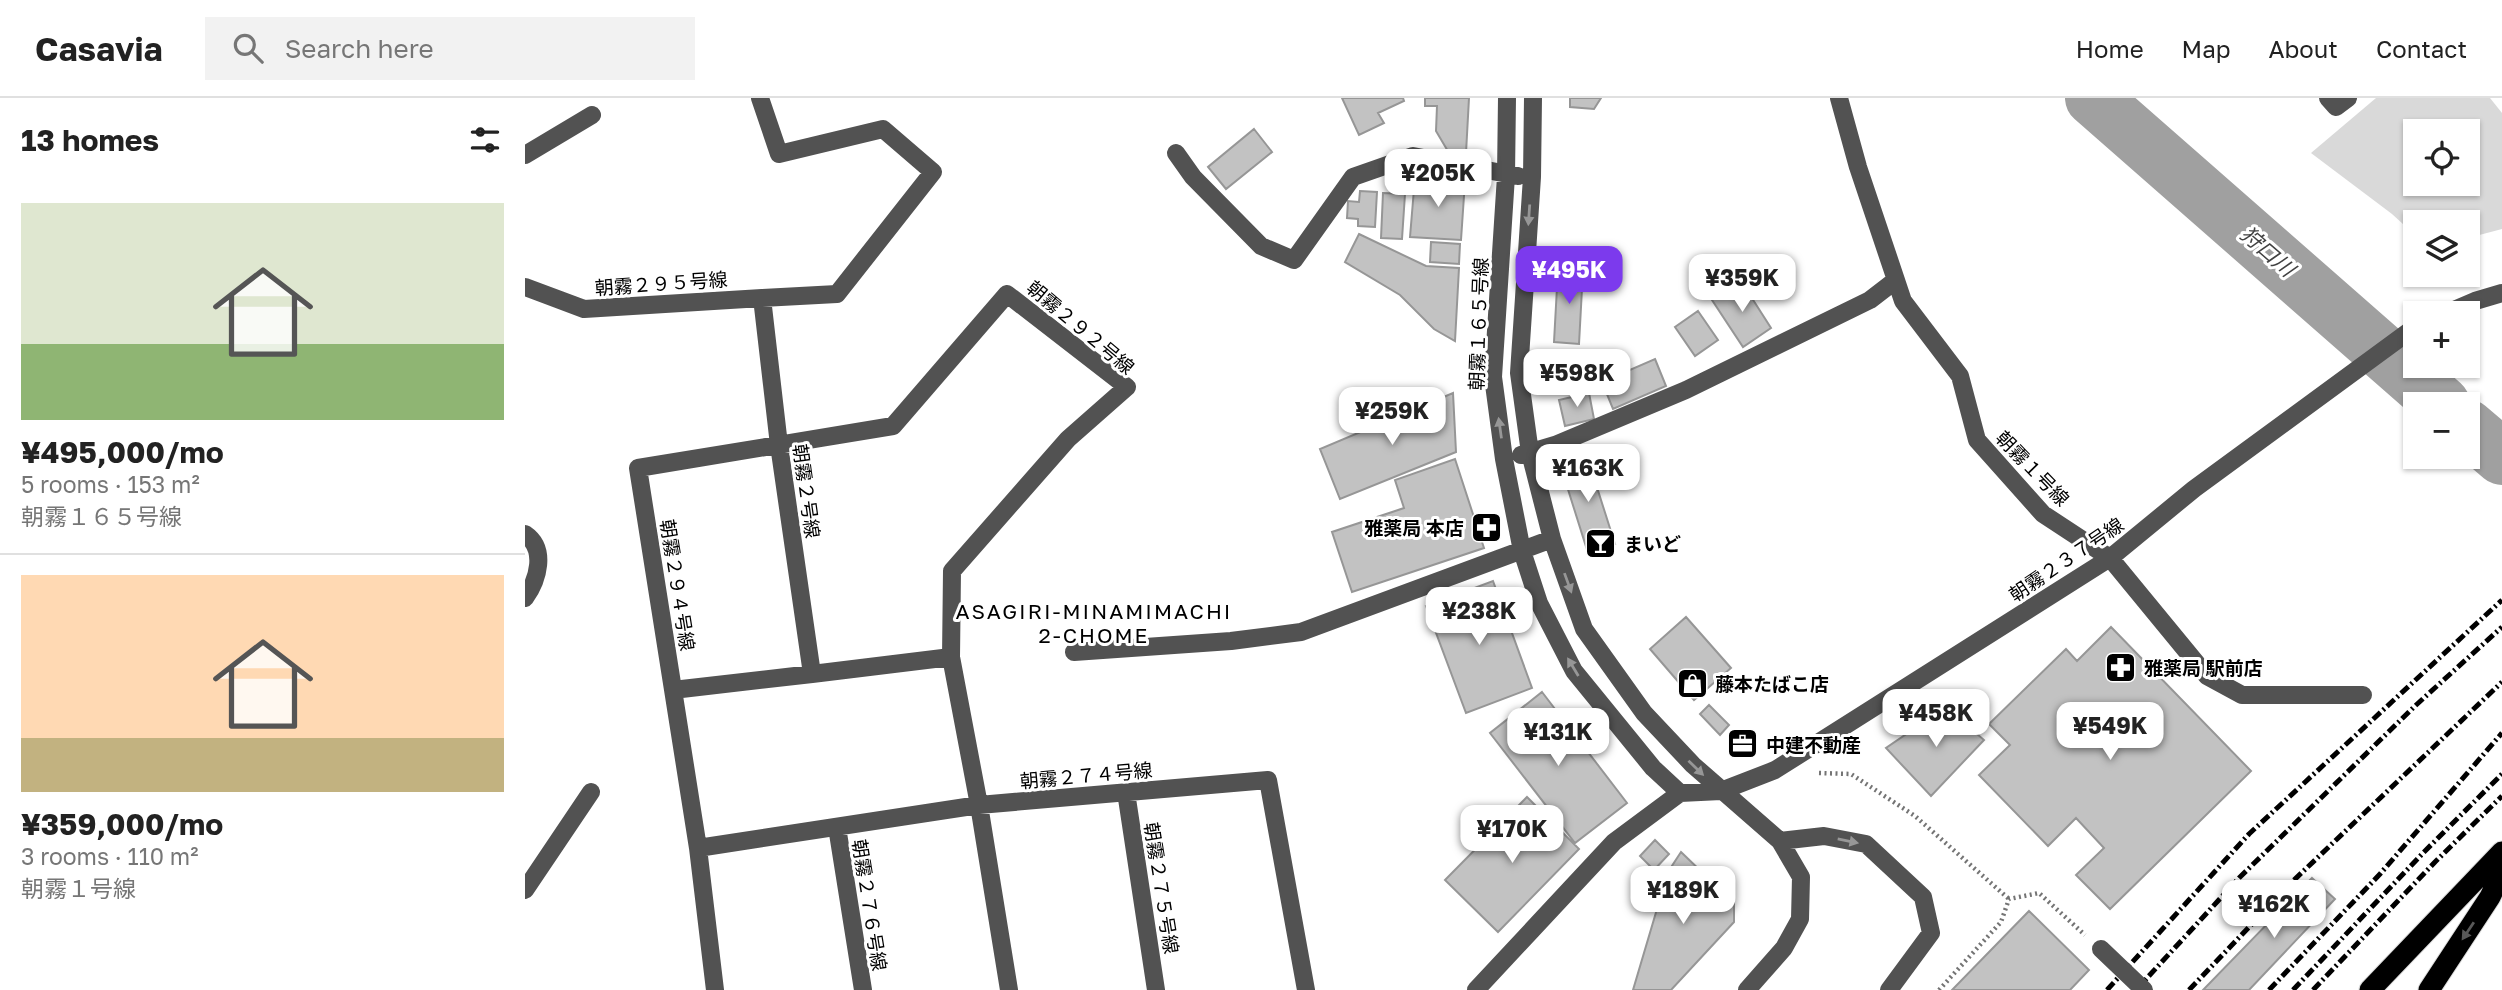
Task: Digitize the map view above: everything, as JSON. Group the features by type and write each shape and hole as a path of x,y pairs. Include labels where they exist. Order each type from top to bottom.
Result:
{"highway":[{"path":"2370,990 2502,852"},
{"path":"2429,990 2490,897 2502,872"}],"street":[{"path":"760,98 779,154 883,129 933,172 837,293 762,298"},
{"name":"朝霧１６５号線","path":"1507,98 1506,176 1493,377 1504,459 1521,551 1539,603 1574,671 1653,768 1680,793"},
{"path":"1533,98 1532,177 1519,373 1530,453 1552,539 1584,629 1644,713 1693,765 1780,841 1801,877 1800,919 1784,948 1747,990"},
{"name":"朝霧１号線","path":"1839,98 1858,167 1903,301 1960,376 1977,440 2043,514 2110,558 2207,676 2242,695 2363,695"},
{"path":"2328,98 2336,107 2348,98"},
{"path":"525,155 592,115"},
{"path":"1176,153 1193,177 1261,246 1294,260 1353,177 1413,156 1506,176 1532,177"},
{"path":"1504,459 1555,445 1686,390 1870,300 1896,280"},
{"name":"朝霧２９５号線","path":"525,287 584,309 762,298"},
{"path":"2475,301 2502,293"},
{"name":"朝霧２９２号線","path":"779,445 893,426 1007,294 1127,387 1068,439 952,571 951,657"},
{"name":"朝霧２号線","path":"762,298 779,445 813,674"},
{"name":"朝霧２３７号線","path":"1680,793 1721,791 1775,770 2110,558 2194,489 2403,336"},
{"name":"朝霧２９４号線","path":"715,990 698,848 638,468 779,445"},
{"path":"525,534 531,538 540,560 533,587 525,598"},
{"path":"1074,652 1231,641 1301,632 1552,539"},
{"path":"673,690 951,657 979,805 1009,990"},
{"name":"朝霧２７４号線","path":"698,848 979,805 1268,780 1306,990"},
{"path":"526,886 591,792"},
{"name":"朝霧２７５号線","path":"1126,792 1156,990"},
{"path":"1476,990 1614,842 1680,793"},
{"name":"朝霧２７６号線","path":"837,827 863,990"},
{"path":"1780,841 1824,836 1866,844 1923,897 1931,933 1889,990"},
{"path":"2095,944 2144,990"}],"path":[{"path":"1775,770 1851,774 1915,816 2009,899"},
{"path":"2009,899 2039,893 2095,944"},
{"path":"1939,990 2001,922 2009,899"}],"shaded area":[{"path":"2376,98 2490,98 2502,113 2502,229 2480,235 2480,210 2403,210 2403,224 2311,153"}],"building":[{"path":"1342,98 1403,98 1404,101 1378,113 1384,123 1359,135"},
{"path":"1425,98 1469,98 1466,153 1449,153 1436,131 1437,106 1425,106"},
{"path":"1570,98 1601,98 1594,109 1570,107"},
{"path":"1254,129 1272,152 1226,189 1208,167"},
{"path":"1415,177 1465,181 1461,240 1410,237"},
{"path":"1360,191 1377,192 1375,227 1358,226 1358,219 1347,218 1348,201 1359,202"},
{"path":"1383,193 1405,194 1402,239 1381,238"},
{"path":"1359,234 1426,266 1459,268 1455,341 1434,329 1400,295 1345,262"},
{"path":"1431,242 1460,244 1459,264 1430,262"},
{"path":"1558,269 1583,270 1579,344 1554,342"},
{"path":"1741,281 1771,328 1743,347 1712,300"},
{"path":"1698,311 1718,340 1695,356 1675,327"},
{"path":"1655,359 1666,386 1613,409 1602,382"},
{"path":"1453,393 1456,452 1340,499 1320,449"},
{"path":"1589,393 1594,419 1565,426 1559,400"},
{"path":"1587,456 1615,544 1588,553 1560,464"},
{"path":"1455,459 1484,548 1352,592 1332,532 1404,508 1395,480"},
{"path":"1493,581 1532,688 1466,713 1426,606"},
{"path":"1686,617 1731,668 1694,700 1650,649"},
{"path":"2111,627 2251,771 2110,909 2076,875 2104,848 2076,818 2048,846 1979,775 2010,745 1989,724 2066,649 2077,661"},
{"path":"1542,692 1627,803 1575,843 1490,733"},
{"path":"1709,705 1729,725 1720,735 1700,714"},
{"path":"1946,707 1984,740 1931,796 1886,748"},
{"path":"1527,797 1579,849 1498,932 1445,880"},
{"path":"1655,840 1669,854 1654,870 1640,856"},
{"path":"1681,852 1734,903 1734,922 1671,990 1633,990 1668,872"},
{"path":"2312,878 2335,899 2249,990 2203,990"},
{"path":"2029,911 2089,970 2070,990 1952,990"}],"waterway":[{"name":"狩口川","path":"2093,98 2428,392"},
{"name":"狩口川","path":"2480,438 2502,457"}],"railway":[{"path":"2107,990 2249,834 2502,600"},
{"path":"2136,990 2239,878 2415,706 2502,627"},
{"path":"2189,990 2293,881 2502,682"},
{"path":"2269,990 2380,874 2502,733"},
{"path":"2293,990 2502,774"},
{"path":"2313,990 2502,796"}],"place":[{"name":"雅薬局 本店","path":"1487,527"},
{"name":"まいど","path":"1601,543"},
{"name":"雅薬局 駅前店","path":"2121,667"},
{"name":"藤本たばこ店","path":"1692,683"},
{"name":"中建不動産","path":"1743,744"}],"district":[{"name":"ASAGIRI-MINAMIMACHI 2-CHOME","path":"1094,623"}]}
